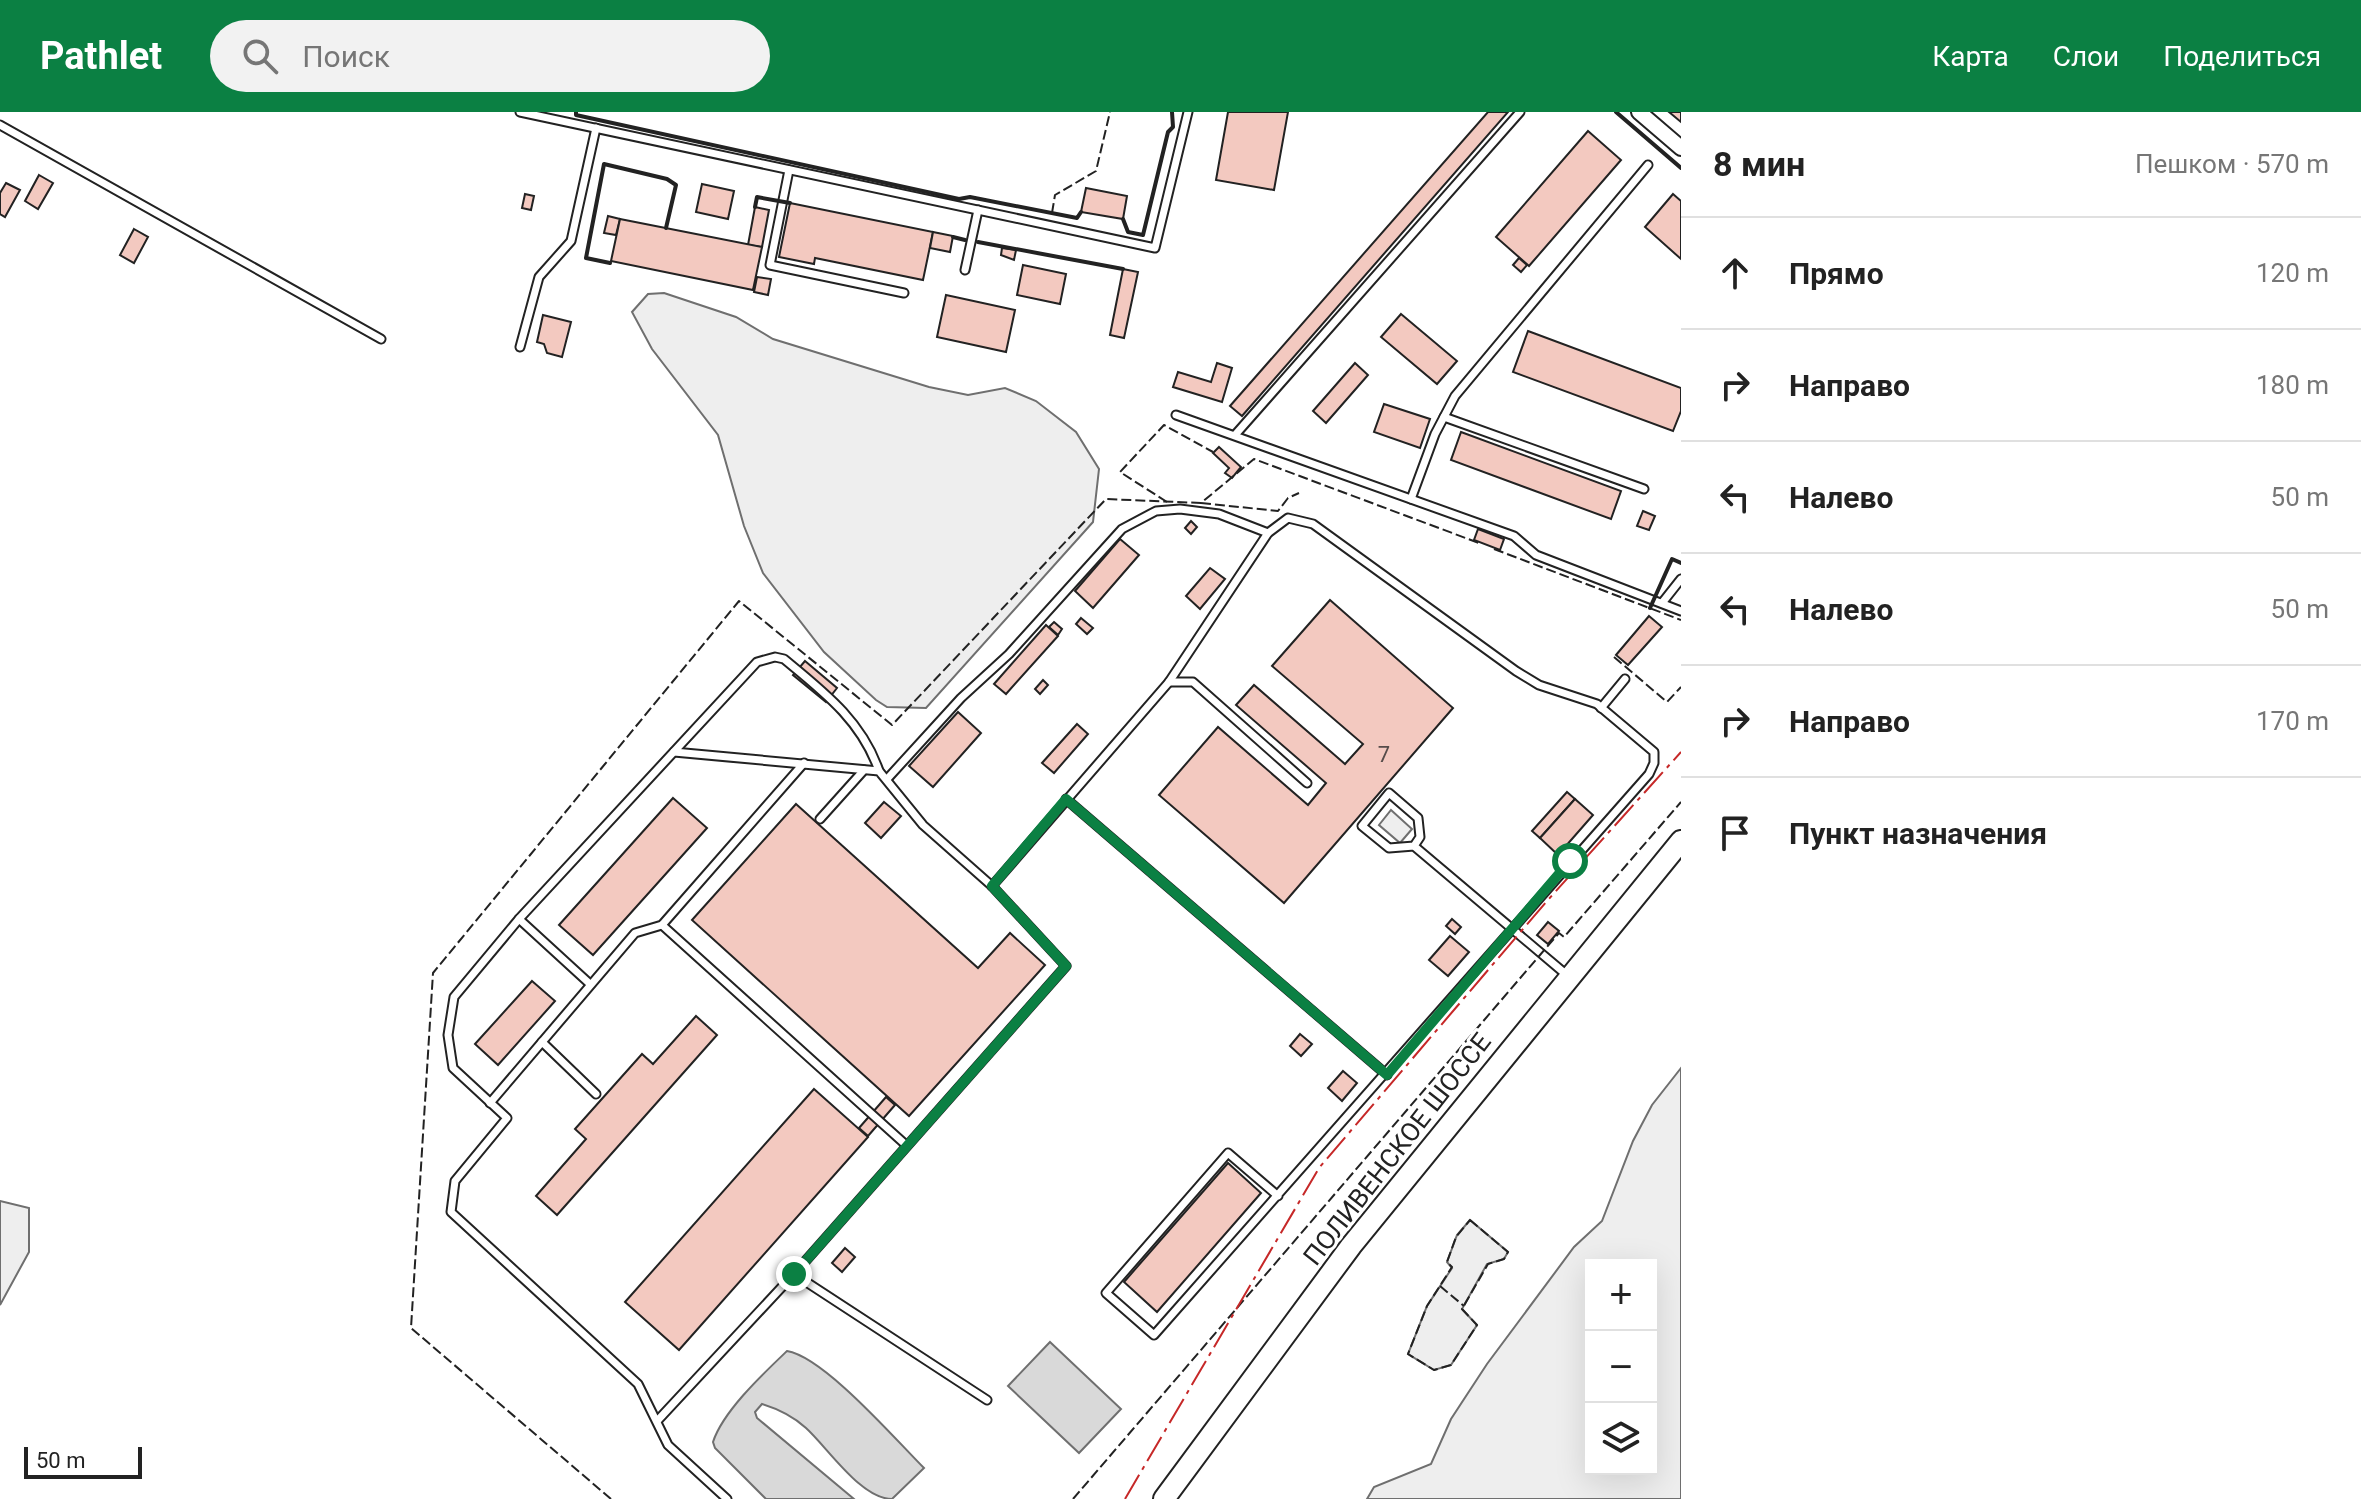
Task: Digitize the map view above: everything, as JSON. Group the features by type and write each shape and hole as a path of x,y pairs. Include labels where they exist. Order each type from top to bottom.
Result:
{"street":[{"path":"1639,112 1681,148"},
{"name":"ПОЛИВЕНСКОЕ ШОССЕ","path":"1164,1499 1351,1246 1681,841"}],"lane":[{"path":"520,112 1155,248 1188,112"},
{"path":"1235,435 1520,112"},
{"path":"0,125 381,339"},
{"path":"520,347 539,277 571,241 596,128"},
{"path":"1411,499 1455,396 1648,165"},
{"path":"789,170 770,265 904,293"},
{"path":"965,270 978,210"},
{"path":"1176,415 1514,536 1536,555 1681,611"},
{"path":"1444,417 1644,489"},
{"path":"888,778 961,698 1009,654 1122,529 1156,511 1180,509 1219,514 1268,533"},
{"path":"992,886 1169,682 1268,533 1288,518 1313,524 1539,685 1601,708 1654,752 1653,769 1387,1075 1154,1335 1106,1293 1228,1153 1278,1196"},
{"path":"1662,603 1681,579"},
{"path":"727,1499 668,1445 638,1384 451,1212 455,1181 507,1118 453,1068 448,1035 454,997 519,919 757,662 775,657 784,659 844,709 874,755 879,771"},
{"path":"1601,708 1625,679"},
{"path":"1169,682 1193,682 1307,783"},
{"path":"658,1420 794,1274 1066,966 992,886 923,825 888,778 879,771 674,752"},
{"path":"490,1103 635,933 662,925 804,763"},
{"path":"820,819 864,770"},
{"path":"1414,846 1420,837 1418,818 1389,793 1362,826 1389,848 1414,846 1568,976"},
{"path":"1066,799 1387,1075"},
{"path":"519,919 590,984"},
{"path":"662,925 906,1145"},
{"path":"542,1042 596,1094"},
{"path":"794,1274 987,1400"}],"shaded area":[{"path":"664,293 736,317 773,339 929,387 968,395 1005,388 1036,401 1076,432 1099,469 1093,522 926,708 887,707 876,700 824,652 763,573 744,526 718,435 652,349 632,312 648,294"},
{"path":"1391,810 1412,829 1400,843 1379,825"},
{"path":"1681,1068 1681,1499 1367,1499 1374,1487 1431,1464 1451,1419 1487,1364 1574,1247 1602,1221 1633,1141 1652,1105"},
{"path":"0,1201 29,1208 29,1252 0,1305"},
{"path":"1470,1220 1508,1252 1504,1259 1487,1264 1462,1309 1477,1325 1451,1365 1434,1370 1408,1354 1427,1306 1452,1268 1447,1262 1457,1235"},
{"path":"1050,1342 1121,1409 1079,1453 1008,1386"},
{"path":"787,1351 820,1368 839,1383 924,1468 892,1499 869,1491 801,1424 762,1404 755,1412 757,1418 854,1499 766,1499 715,1448 713,1442 718,1430 735,1405"}],"building":[{"path":"1228,112 1288,112 1274,190 1216,180"},
{"path":"1488,112 1508,112 1242,416 1230,406"},
{"path":"1669,112 1681,112 1681,122"},
{"path":"1588,131 1621,160 1529,266 1496,237"},
{"path":"39,175 53,183 38,209 25,201"},
{"path":"6,183 20,190 5,217 0,214 0,193"},
{"path":"702,184 734,191 728,219 696,212"},
{"path":"1086,188 1127,196 1123,219 1081,212"},
{"path":"525,194 534,196 531,210 522,208"},
{"path":"1673,194 1681,201 1681,259 1645,227"},
{"path":"790,203 933,232 923,280 815,258 814,264 779,257"},
{"path":"755,207 769,210 762,247 748,245"},
{"path":"608,216 620,219 616,235 604,233"},
{"path":"620,219 762,247 753,290 611,261"},
{"path":"134,229 148,237 134,263 120,255"},
{"path":"933,232 953,236 950,252 930,248"},
{"path":"1002,248 1016,250 1014,260 1001,255"},
{"path":"1519,258 1527,265 1521,272 1513,265"},
{"path":"1023,265 1066,274 1060,304 1017,295"},
{"path":"1123,269 1138,272 1124,338 1110,335"},
{"path":"757,277 771,279 768,295 754,292"},
{"path":"946,295 1015,310 1006,352 937,337"},
{"path":"1401,314 1457,361 1437,384 1381,337"},
{"path":"543,315 571,322 562,357 547,353 544,344 537,342"},
{"path":"1528,331 1681,388 1681,411 1673,431 1513,372"},
{"path":"1217,363 1232,368 1222,402 1173,387 1178,372 1211,382"},
{"path":"1355,363 1368,375 1326,423 1313,411"},
{"path":"1384,404 1430,419 1420,448 1374,432"},
{"path":"1461,432 1621,491 1611,519 1451,460"},
{"path":"1219,447 1241,467 1232,478 1225,473 1229,468 1213,453"},
{"path":"1643,511 1655,516 1649,530 1637,526"},
{"path":"1191,521 1197,527 1191,534 1185,528"},
{"path":"1478,529 1504,539 1500,550 1474,540"},
{"path":"1120,539 1139,555 1093,608 1075,591"},
{"path":"1210,568 1225,579 1200,609 1186,596"},
{"path":"1330,600 1453,708 1284,903 1159,795 1218,727 1308,805 1326,783 1236,705 1254,685 1345,764 1363,744 1272,666"},
{"path":"1649,616 1662,627 1628,665 1616,655"},
{"path":"1081,618 1093,628 1087,634 1076,624"},
{"path":"1054,622 1062,629 1058,635 1049,627"},
{"path":"1046,625 1058,636 1006,694 994,684"},
{"path":"805,661 837,688 826,702 793,675"},
{"path":"1043,680 1048,685 1040,694 1035,689"},
{"path":"958,712 981,733 933,787 909,766"},
{"path":"1077,724 1088,734 1054,773 1042,763"},
{"path":"1567,792 1575,799 1540,838 1532,831"},
{"path":"673,798 707,828 593,955 559,925"},
{"path":"1575,799 1593,815 1558,855 1540,838"},
{"path":"884,802 901,816 881,838 865,823"},
{"path":"796,804 978,968 1010,933 1045,965 909,1116 692,920"},
{"path":"1452,919 1461,927 1455,934 1446,926"},
{"path":"1548,922 1559,931 1548,944 1537,935"},
{"path":"1450,936 1469,952 1448,976 1429,960"},
{"path":"532,981 555,1001 498,1065 475,1044"},
{"path":"696,1016 717,1035 557,1215 536,1196 586,1139 575,1129 642,1054 653,1064"},
{"path":"1300,1034 1312,1044 1301,1056 1290,1046"},
{"path":"1343,1071 1357,1083 1342,1101 1328,1088"},
{"path":"814,1089 868,1137 679,1350 625,1302"},
{"path":"886,1097 895,1105 868,1136 859,1128"},
{"path":"1228,1163 1261,1193 1157,1312 1124,1282"},
{"path":"845,1248 855,1257 842,1272 832,1263"}],"fence":[{"path":"1052,213 1055,195 1096,171 1110,112"},
{"path":"1167,502 1120,472 1164,425 1213,452"},
{"path":"611,1499 411,1328 433,973 739,601 892,725 1106,499 1201,503 1254,459 1479,543"},
{"path":"1201,503 1278,511 1288,498 1299,493"},
{"path":"1494,549 1681,620"},
{"path":"1614,657 1667,702 1681,687"},
{"path":"1073,1499 1559,933 1564,937 1681,802"},
{"path":"1470,1220 1508,1252 1504,1259 1488,1264 1462,1309 1477,1325 1451,1365 1434,1370 1408,1354 1427,1306 1452,1267 1447,1262 1456,1237 1470,1220"},
{"path":"1440,1286 1464,1306"}],"wall":[{"path":"576,112 576,115 959,199 970,197 1077,218 1081,212"},
{"path":"1123,219 1128,232 1143,235 1168,132 1173,127 1172,112"},
{"path":"1616,112 1681,168"},
{"path":"610,263 586,258 604,164 667,179 676,185 666,228"},
{"path":"755,207 757,197 790,203"},
{"path":"953,237 965,240"},
{"path":"978,242 1123,269"},
{"path":"1650,608 1672,559 1681,563"}],"power":[{"path":"1125,1499 1319,1168 1547,901 1681,752"}],"route":[{"path":"794,1274 1066,966 992,886 1066,799 1387,1075 1570,861"}]}
